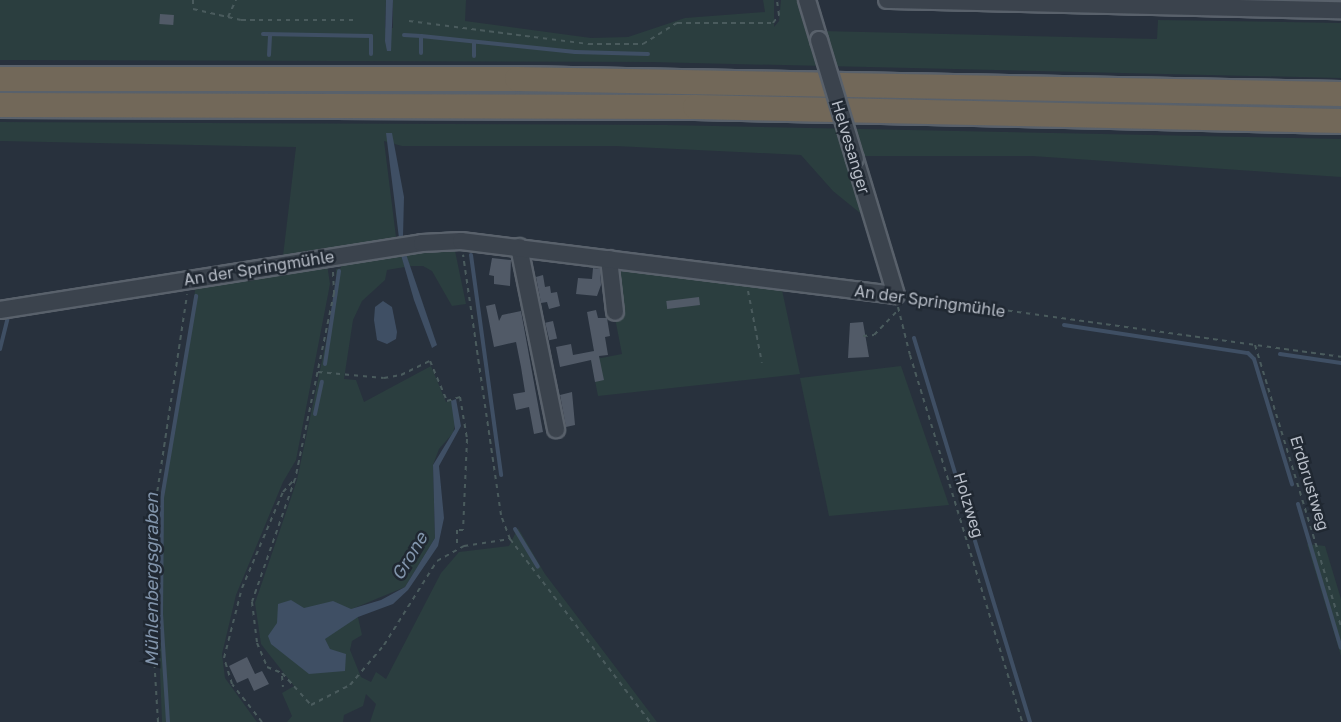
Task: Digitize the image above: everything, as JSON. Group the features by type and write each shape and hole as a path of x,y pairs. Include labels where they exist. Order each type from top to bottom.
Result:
{"highway":[{"path":"0,79 576,80 1341,94"},
{"path":"0,105 672,106 1341,121"}],"street":[{"name":"Helvesanger","path":"807,0 897,302"},
{"path":"887,0 1341,10"},
{"name":"An der Springmühle","path":"0,310 330,257 461,241 745,276 897,302"},
{"path":"519,247 556,429"},
{"path":"609,259 615,312"}],"path":[{"path":"193,0 193,9 228,17 357,20"},
{"path":"228,17 236,0"},
{"path":"409,21 588,44 644,44 677,23 773,23 779,15 777,0"},
{"path":"461,241 501,515 510,539 650,722"},
{"path":"330,257 334,293 295,479 252,602 257,643 267,667 282,673 311,705 350,685 365,664 384,645 437,561 457,548 510,539"},
{"path":"745,276 762,363"},
{"path":"158,722 153,640 156,500 189,279"},
{"path":"863,336 874,334 897,302"},
{"name":"An der Springmühle","path":"897,302 1341,357"},
{"name":"Holzweg","path":"897,302 910,356 1022,722"},
{"name":"Erdbrustweg","path":"1256,345 1341,627"},
{"path":"318,372 384,378 401,375 430,361 447,401 460,397 467,439 462,530 457,530 457,548"},
{"path":"262,722 232,684 224,658 242,588 283,492 295,479"},
{"path":"282,673 283,687"}],"shaded area":[{"path":"0,0 386,0 385,28 393,28 393,0 466,0 465,21 591,38 628,37 685,18 765,12 763,0 774,0 774,27 779,21 781,0 802,0 822,31 1157,39 1158,20 1341,23 1341,78 650,62 0,60"},
{"path":"0,122 665,125 1341,139 1341,177 1032,156 863,156 860,213 833,191 801,155 615,146 402,146 384,141 396,237 283,256 296,147 0,141"},
{"path":"454,246 466,304 452,306 432,271 423,266 410,266 405,254 401,255 405,267 387,270 385,280 362,301 353,320 344,379 356,380 364,402 431,366 446,402 451,401 456,420 453,433 439,449 433,465 435,538 405,587 352,609 357,613 362,635 352,641 350,650 361,677 371,682 376,672 386,679 441,573 459,552 509,546 518,528 545,574 657,722 370,722 376,704 366,694 363,706 344,715 343,722 287,722 292,716 282,693 294,686 261,644 255,603 297,480 336,294 336,269 341,268 341,262"},
{"path":"327,264 330,284 296,460 283,482 236,595 222,654 225,678 257,722 162,722 157,592 162,498 196,285"},
{"path":"614,267 782,290 800,374 598,396 591,360 622,354 615,318"},
{"path":"901,366 949,505 829,516 800,378"},
{"path":"1307,544 1325,546 1341,599 1341,656"}],"water":[{"path":"386,0 393,0 391,51 387,51 385,41"},
{"path":"386,133 392,133 404,197 403,236 399,238"},
{"path":"406,254 437,345 432,348 414,300 401,255"},
{"path":"383,301 392,307 397,332 396,339 387,344 377,340 374,320 375,307"},
{"path":"456,399 461,426 439,466 444,518 438,546 408,590 393,604 358,617 325,639 330,649 346,654 345,671 309,674 271,644 268,636 277,623 278,604 291,600 304,608 333,601 351,609 381,600 405,587 435,538 433,465 455,429 451,401"}],"building":[{"path":"160,14 174,15 173,25 159,24"},
{"path":"492,258 511,260 510,286 494,284 494,276 489,275"},
{"path":"593,268 600,269 601,285 597,296 576,294 578,278 592,279"},
{"path":"543,275 545,287 550,286 551,293 557,292 560,306 549,309 547,302 541,303 536,277"},
{"path":"699,297 700,305 667,309 666,301"},
{"path":"495,304 499,321 502,315 521,311 543,432 534,434 529,407 516,410 513,394 525,392 521,367 516,342 494,347 486,306"},
{"path":"596,310 598,318 607,318 610,336 605,337 608,355 599,356 604,380 595,382 591,360 560,367 556,347 571,344 573,355 594,351 587,312"},
{"path":"553,321 557,339 549,340 545,323"},
{"path":"863,322 869,357 848,358 850,323"},
{"path":"572,392 575,425 566,427 560,395"},
{"path":"247,657 255,674 262,671 269,684 254,691 248,678 237,683 229,666"}],"waterway":[{"path":"263,34 371,36 371,54"},
{"path":"269,55 270,35"},
{"path":"404,35 421,36 421,53"},
{"path":"421,36 575,52 648,54"},
{"path":"474,43 474,56"},
{"path":"471,255 501,475"},
{"path":"325,364 339,271"},
{"name":"Mühlenbergsgraben","path":"168,722 161,615 162,498 196,296"},
{"path":"0,349 8,316"},
{"path":"1064,325 1248,353 1254,359 1292,484"},
{"path":"914,338 972,529"},
{"path":"1280,354 1341,363"},
{"path":"315,414 322,382"},
{"path":"1298,504 1341,648"},
{"path":"515,529 538,567"},
{"path":"975,541 1030,722"}],"water label":[{"name":"Grone","path":"409,556"}]}
